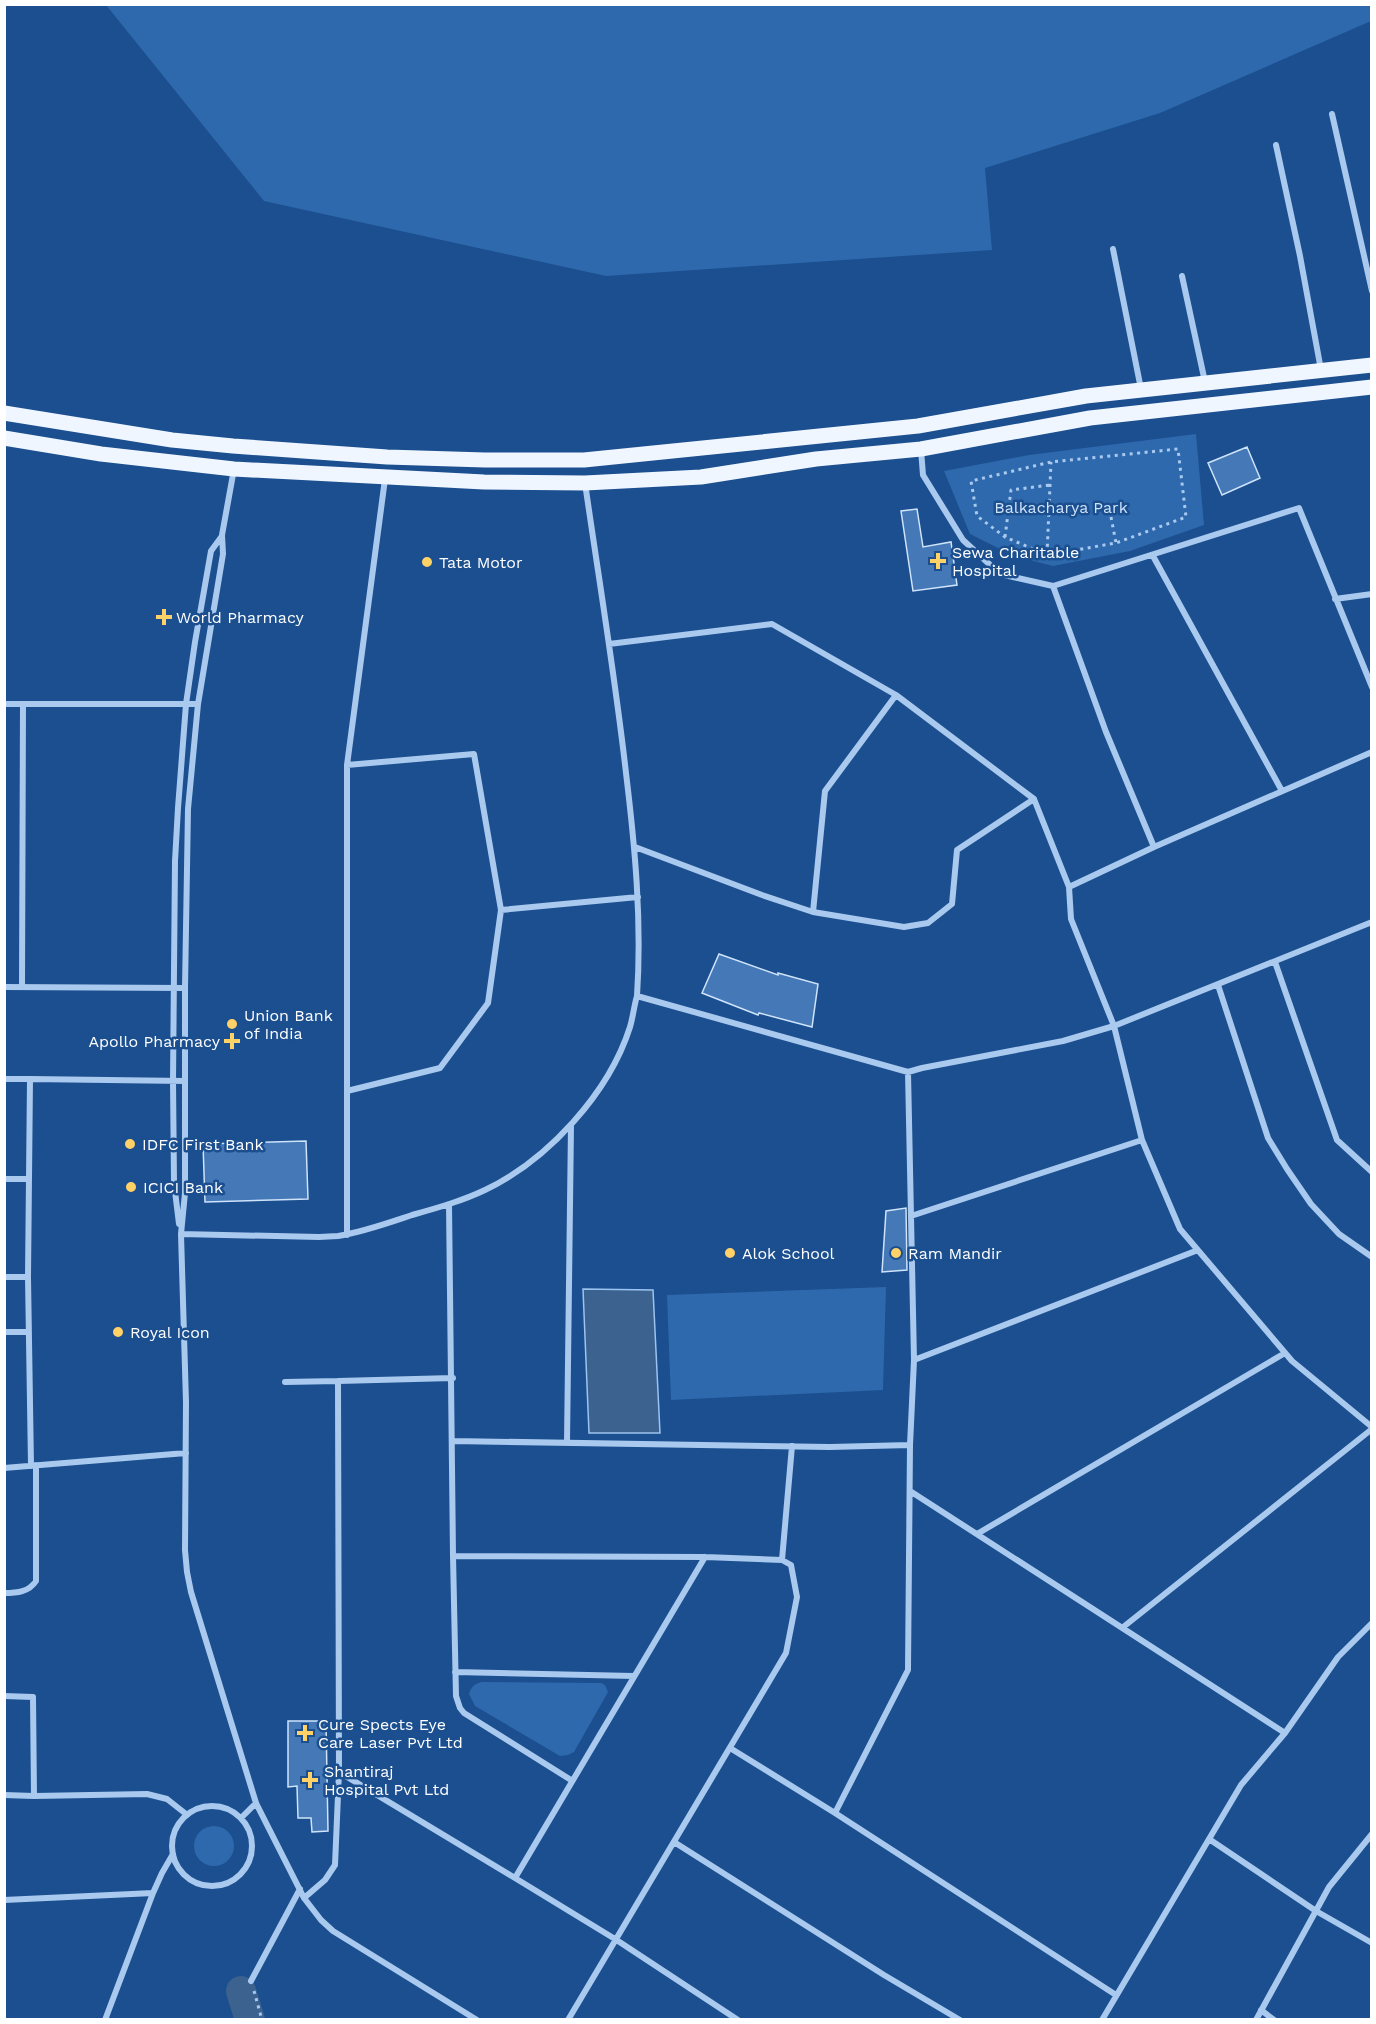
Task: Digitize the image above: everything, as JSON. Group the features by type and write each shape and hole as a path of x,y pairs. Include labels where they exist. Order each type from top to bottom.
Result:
{"main road":[{"path":"4,413 172,440 233,446 419,458 584,460 918,426 1086,396 1371,364"},
{"path":"4,438 101,454 234,469 484,482 585,483 701,477 816,459 921,448 1090,418 1371,387"}],"street":[{"path":"1332,114 1371,291"},
{"path":"1276,145 1300,256 1321,371"},
{"path":"1113,249 1142,390"},
{"path":"1182,276 1205,383"},
{"path":"921,448 923,475 963,540 1000,574 1053,586 1299,508 1371,687"},
{"path":"181,1234 185,1193 185,988 189,809 198,704 222,554 222,535 234,469"},
{"path":"347,1235 347,765 385,477"},
{"path":"181,1234 319,1237 347,1235 449,1204 471,1196 504,1179 540,1154 586,1108 603,1082 629,1027 636,996 639,963 638,897 635,847 617,694 585,483"},
{"path":"222,535 211,551 186,704 175,861 174,1183 181,1234 187,1572 191,1592 256,1803 304,1898 333,1931 477,2019"},
{"path":"1153,556 1282,791"},
{"path":"1053,586 1106,732 1154,847"},
{"path":"1335,599 1371,594"},
{"path":"609,644 772,624 896,695 1034,799 1069,886 1071,920 1114,1026 1142,1140 1180,1229 1292,1361 1371,1428 1122,1628"},
{"path":"813,912 825,791 896,695"},
{"path":"4,704 198,704"},
{"path":"22,987 23,704"},
{"path":"1069,886 1371,752"},
{"path":"347,765 474,754 501,910 488,1003 440,1068 347,1091"},
{"path":"635,847 813,912 904,927 928,923 952,904 957,850 1034,799"},
{"path":"501,910 638,897"},
{"path":"636,996 908,1072 1063,1041 1114,1026 1371,922"},
{"path":"1275,962 1337,1140 1371,1172"},
{"path":"1218,985 1268,1138 1311,1204 1339,1233 1370,1254"},
{"path":"4,987 185,988"},
{"path":"835,1813 908,1670 910,1445 914,1360 908,1072"},
{"path":"4,1079 185,1082"},
{"path":"4,1593 26,1590 36,1581 28,1277 30,1079"},
{"path":"567,1442 571,1125"},
{"path":"911,1216 1142,1140"},
{"path":"4,1179 28,1179"},
{"path":"449,1204 457,1702 464,1713 571,1780"},
{"path":"914,1360 1198,1250"},
{"path":"4,1277 28,1277"},
{"path":"4,1332 29,1332"},
{"path":"976,1534 1285,1353"},
{"path":"285,1382 453,1378"},
{"path":"304,1898 325,1880 335,1864 339,1772 338,1381"},
{"path":"453,1441 792,1446 910,1445"},
{"path":"782,1560 792,1446"},
{"path":"4,1468 186,1453"},
{"path":"910,1491 1285,1733"},
{"path":"453,1556 705,1557 782,1560 791,1565 797,1598 786,1653 568,2019"},
{"path":"515,1878 705,1557"},
{"path":"1102,2019 1241,1785 1285,1733 1338,1657 1371,1623"},
{"path":"455,1672 634,1676"},
{"path":"4,1696 33,1697 34,1796"},
{"path":"730,1748 835,1813 1116,1995"},
{"path":"339,1772 615,1939 738,2019"},
{"path":"4,1795 147,1794 167,1800 186,1814"},
{"path":"241,1818 256,1803"},
{"path":"218,1805 241,1818 249,1829 252,1842 251,1855 246,1868 236,1878 225,1884 205,1885 186,1877 178,1867 172,1854 172,1843 174,1832 186,1814 196,1808 218,1805"},
{"path":"1256,2019 1329,1887 1371,1834"},
{"path":"1209,1839 1316,1911 1371,1944"},
{"path":"674,1842 884,1975 960,2019"},
{"path":"105,2019 153,1893 172,1854"},
{"path":"251,1981 300,1889"},
{"path":"4,1900 153,1893"},
{"path":"1261,2010 1274,2019"}],"path":[{"path":"1178,449 1186,517 1116,543 1047,555 1005,537 977,516 971,481 1051,462 1178,449"},
{"path":"1047,555 1051,462"},
{"path":"1005,537 1011,490 1050,485"},
{"path":"1111,517 1116,543"},
{"path":"251,1981 262,2019"}],"green space":[{"path":"1371,4 1371,21 1160,113 985,168 992,250 606,276 264,201 106,5"},
{"name":"Balkacharya Park","path":"1196,434 1204,525 1130,551 1053,566 1014,556 970,534 944,471 1029,455"},
{"path":"886,1287 883,1390 671,1400 667,1295"},
{"path":"482,1682 601,1683 605,1685 608,1692 574,1752 560,1756 475,1706 469,1694 473,1686"},
{"path":"214,1826 222,1827 228,1832 233,1838 233,1854 228,1860 222,1865 214,1866 206,1865 200,1860 195,1854 194,1846 195,1838 200,1832 206,1827"}],"shaded area":[{"path":"583,1289 653,1290 660,1433 589,1433"}],"building":[{"path":"1247,447 1260,478 1222,495 1208,463"},
{"path":"917,509 923,547 951,542 957,585 913,591 901,511"},
{"path":"719,954 778,975 778,973 818,984 812,1027 759,1013 758,1015 702,993"},
{"path":"306,1141 308,1199 205,1202 203,1144"},
{"name":"Ram Mandir","path":"906,1208 907,1270 882,1272 886,1211"},
{"path":"288,1721 326,1721 328,1831 312,1832 311,1818 298,1818 297,1786 288,1787"}],"waterway":[{"path":"241,1991 250,2020"}],"place":[{"name":"Sewa Charitable Hospital","path":"938,561"},
{"name":"Tata Motor","path":"427,562"},
{"name":"World Pharmacy","path":"164,617"},
{"name":"Union Bank of India","path":"232,1024"},
{"name":"Apollo Pharmacy","path":"232,1041"},
{"name":"IDFC First Bank","path":"130,1144"},
{"name":"ICICI Bank","path":"131,1187"},
{"name":"Alok School","path":"730,1253"},
{"name":"Ram Mandir","path":"896,1253"},
{"name":"Royal Icon","path":"118,1332"},
{"name":"Cure Spects Eye Care Laser Pvt Ltd","path":"305,1733"},
{"name":"Shantiraj Hospital Pvt Ltd","path":"310,1780"}]}
